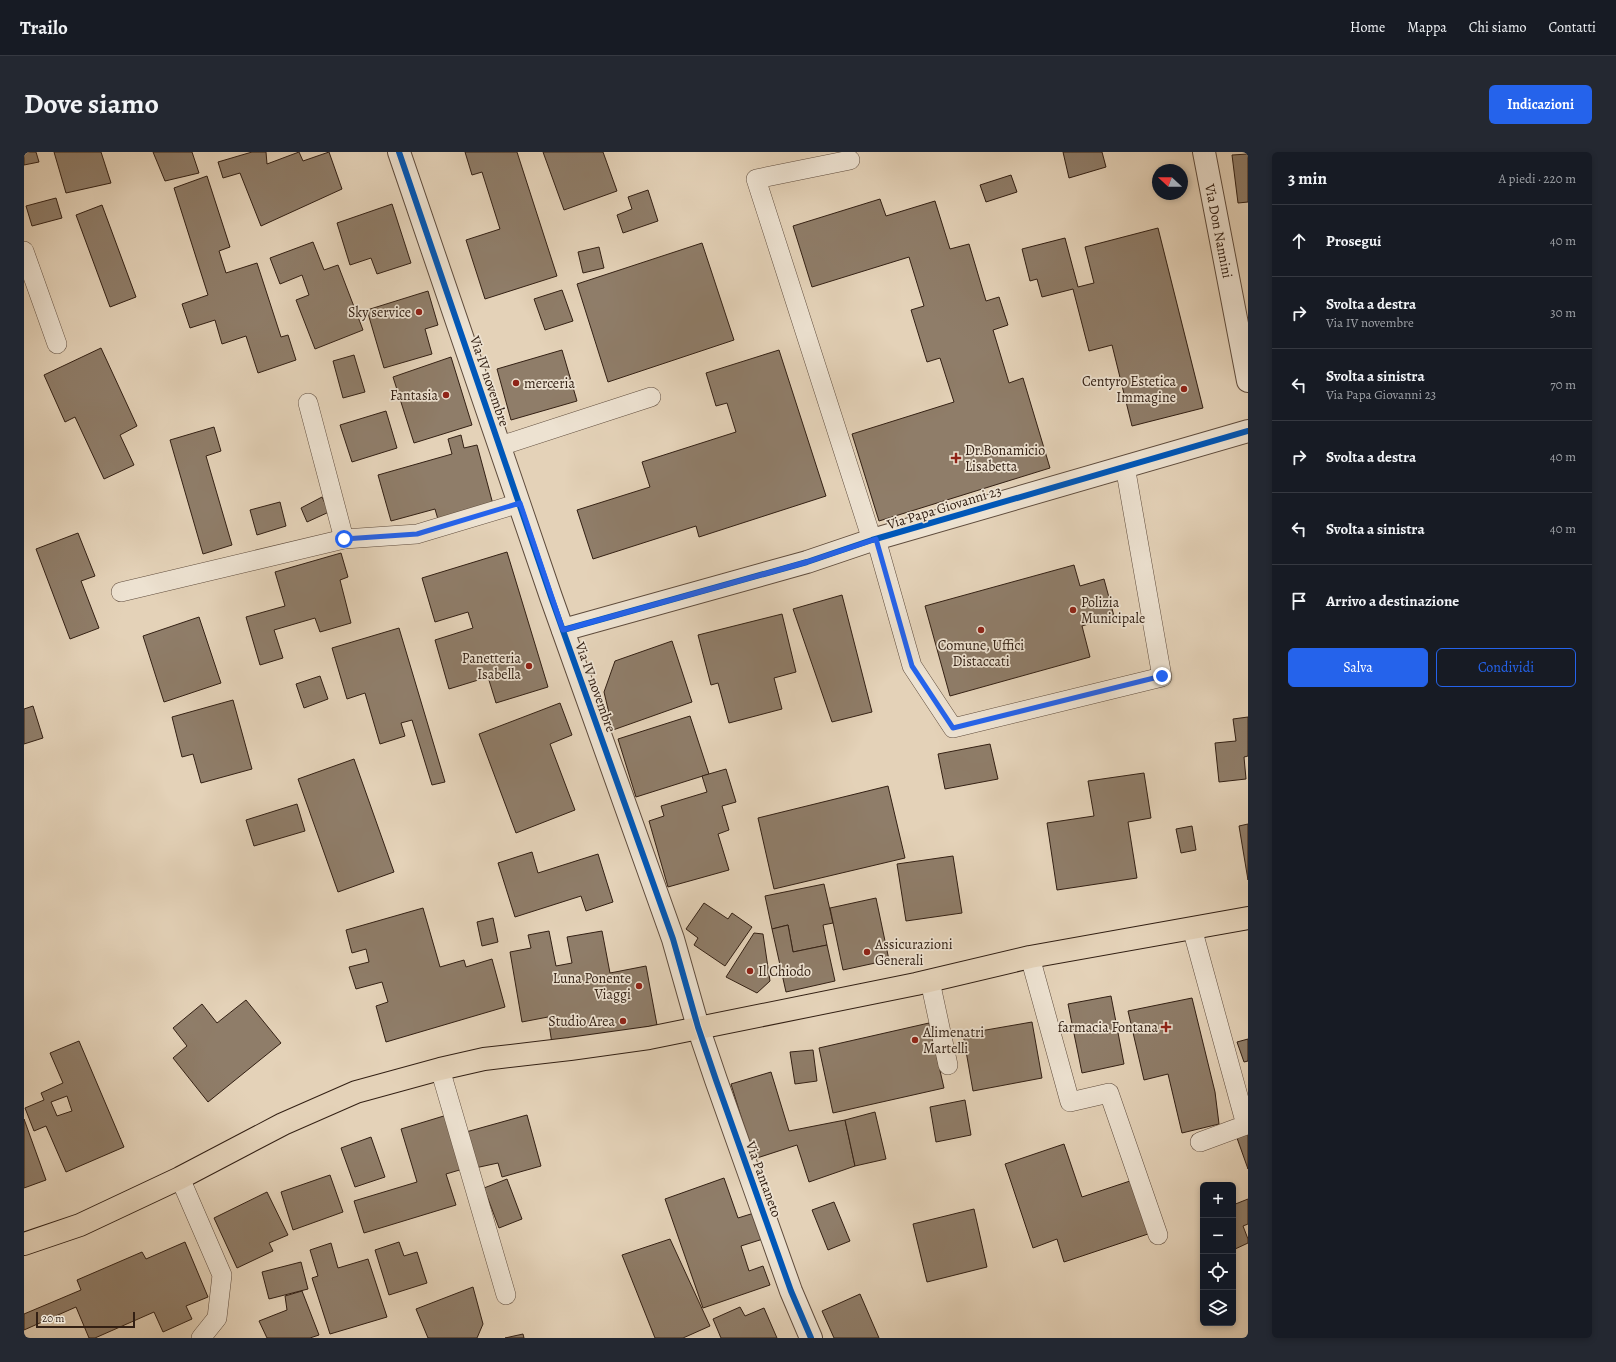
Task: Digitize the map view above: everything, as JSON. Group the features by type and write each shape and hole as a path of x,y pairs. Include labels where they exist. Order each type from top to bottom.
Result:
{"main road":[{"path":"24,1244 80,1225 180,1178 283,1124 356,1092 440,1069 484,1059 649,1038 930,981 1030,958 1248,918"}],"street":[{"name":"Via IV novembre","path":"399,152 563,630 673,939 698,1027"},
{"name":"Via Don Nannini","path":"1204,152 1248,381"},
{"name":"Via Papa Giovanni 23","path":"563,630 807,562 874,540 1243,432"},
{"name":"Via Pantaneto","path":"698,1027 791,1291 811,1338"}],"lane":[{"path":"850,160 756,179 874,540 912,666 953,728 1162,676 1125,466"},
{"path":"24,251 57,344"},
{"path":"500,446 651,397"},
{"path":"308,403 344,539"},
{"path":"122,592 344,539 417,534 520,503"},
{"path":"1192,928 1246,1125 1200,1142"},
{"path":"1030,958 1070,1102 1109,1093 1158,1234"},
{"path":"930,981 948,1064"},
{"path":"440,1069 506,1295"},
{"path":"180,1178 222,1275 217,1318 201,1338"}],"building":[{"path":"24,152 36,152 39,162 24,165"},
{"path":"54,152 101,152 111,183 66,193"},
{"path":"153,152 192,152 199,173 165,181"},
{"path":"252,152 266,152 267,164 299,152 303,161 329,152 342,189 261,226 240,173 223,178 218,162"},
{"path":"465,152 517,152 557,276 485,299 466,240 500,229 482,172 472,175"},
{"path":"543,152 603,152 617,191 564,210"},
{"path":"1063,152 1102,152 1106,167 1069,178"},
{"path":"1248,154 1248,202 1238,203 1232,155"},
{"path":"1011,175 1017,192 986,202 980,185"},
{"path":"207,176 230,247 219,251 226,273 257,263 281,337 288,335 296,360 258,373 246,336 222,344 215,320 190,328 182,304 208,295 174,188"},
{"path":"648,190 658,221 623,233 617,215 632,209 628,197"},
{"path":"56,198 62,218 32,226 26,206"},
{"path":"880,199 886,216 935,201 950,249 969,244 986,301 999,297 1008,325 993,330 1009,383 1023,378 1050,468 879,521 852,434 954,402 940,358 927,362 911,310 924,306 909,257 812,287 793,226"},
{"path":"392,204 411,263 377,274 371,258 350,265 337,223"},
{"path":"102,205 136,297 110,307 76,215"},
{"path":"1158,228 1203,408 1132,426 1112,345 1089,351 1073,289 1042,297 1037,279 1030,281 1022,249 1065,238 1078,287 1094,283 1085,247"},
{"path":"313,242 324,270 338,265 363,330 315,349 296,300 309,295 302,275 280,284 270,258"},
{"path":"702,243 734,340 608,382 577,284"},
{"path":"599,247 604,268 583,273 578,252"},
{"path":"562,290 573,321 545,330 534,299"},
{"path":"428,291 438,325 425,329 432,354 384,368 367,310"},
{"path":"101,348 137,426 120,435 134,465 104,479 75,417 65,422 44,375"},
{"path":"562,350 577,401 511,420 497,369"},
{"path":"779,350 826,496 699,537 696,526 593,559 577,510 650,487 642,462 736,432 727,403 716,406 706,373"},
{"path":"354,355 365,392 343,398 333,361"},
{"path":"451,357 472,425 414,443 393,377"},
{"path":"386,411 397,448 352,462 340,425"},
{"path":"214,427 221,451 206,456 232,545 203,554 170,440"},
{"path":"461,435 464,448 477,445 494,508 439,523 435,509 391,521 378,475 452,454 448,439"},
{"path":"322,497 329,512 307,522 301,508"},
{"path":"280,502 286,526 257,535 250,510"},
{"path":"78,533 95,576 81,581 99,628 70,639 36,549"},
{"path":"507,552 548,687 496,703 488,677 449,689 435,640 473,628 468,612 435,622 422,578"},
{"path":"341,553 348,577 340,580 351,623 320,632 315,618 274,630 283,658 260,665 246,617 285,606 275,572"},
{"name":"Comune, Uffici Distaccati","path":"1074,565 1080,586 1104,579 1114,616 1082,626 1090,657 950,696 925,606"},
{"path":"842,595 872,712 832,722 793,609"},
{"path":"782,614 796,672 774,678 782,709 729,723 718,683 711,685 698,635"},
{"path":"199,617 221,683 164,702 143,636"},
{"path":"399,628 445,782 432,785 412,720 401,723 405,736 380,744 365,693 347,699 332,648"},
{"path":"672,641 692,702 613,730 604,692 615,661"},
{"path":"320,676 328,699 304,708 296,684"},
{"path":"233,700 252,769 201,783 193,754 182,757 172,717"},
{"path":"560,703 572,735 550,744 575,810 516,833 479,734"},
{"path":"33,706 43,738 24,744 24,709"},
{"path":"690,716 709,774 636,797 618,739"},
{"path":"1248,717 1248,756 1244,757 1246,779 1219,782 1215,743 1236,741 1233,719"},
{"path":"990,744 998,779 945,789 938,754"},
{"path":"354,759 394,872 338,892 298,779"},
{"path":"726,769 736,802 722,806 729,830 718,834 729,870 668,887 649,821 664,816 661,806 707,792 702,776"},
{"path":"1144,773 1151,818 1128,822 1137,878 1057,890 1047,823 1094,816 1088,781"},
{"path":"888,786 905,858 774,889 758,818"},
{"path":"297,804 305,831 254,846 246,820"},
{"path":"1248,824 1248,880 1239,826"},
{"path":"1192,826 1196,850 1181,853 1176,829"},
{"path":"532,852 538,873 598,854 613,902 586,911 581,896 515,917 498,863"},
{"path":"953,856 962,913 906,921 897,864"},
{"path":"824,884 833,923 823,925 827,945 793,952 788,925 772,929 765,896"},
{"path":"876,898 889,960 843,970 830,908"},
{"path":"704,903 728,919 732,913 752,927 725,966 694,945 698,938 686,929"},
{"path":"423,908 440,967 464,960 466,967 492,959 505,1007 386,1042 376,1006 388,1002 382,982 356,989 349,967 369,962 366,949 352,953 346,930"},
{"path":"493,918 498,942 482,946 477,922"},
{"path":"788,925 793,952 827,945 835,981 786,992 772,929"},
{"path":"549,931 556,966 572,963 567,937 602,931 610,973 646,966 657,1025 552,1044 548,1017 522,1022 510,952 531,948 528,935"},
{"path":"754,933 763,934 770,981 757,993 726,977"},
{"path":"1111,996 1124,1064 1082,1073 1068,1004"},
{"path":"1192,998 1215,1092 1219,1124 1182,1133 1168,1074 1144,1080 1128,1011"},
{"path":"246,1000 281,1043 208,1102 173,1058 187,1046 173,1028 202,1004 217,1023"},
{"path":"1032,1022 1042,1078 973,1091 963,1034"},
{"path":"929,1023 944,1088 833,1113 819,1048"},
{"path":"1248,1039 1248,1061 1244,1062 1237,1042"},
{"path":"79,1041 124,1147 66,1172 46,1126 34,1131 25,1108 44,1100 41,1093 63,1083 50,1053","holes":["67,1096 72,1111 57,1116 51,1102"]},
{"path":"813,1050 817,1081 795,1084 790,1052"},
{"path":"771,1072 789,1131 845,1120 855,1166 809,1182 797,1145 754,1159 731,1084"},
{"path":"965,1100 971,1135 936,1142 930,1107"},
{"path":"875,1112 886,1159 855,1166 845,1120"},
{"path":"447,1115 463,1169 446,1174 456,1205 364,1233 354,1201 417,1182 401,1129"},
{"path":"527,1115 541,1166 502,1177 498,1163 475,1168 466,1132"},
{"path":"24,1119 46,1180 24,1188"},
{"path":"1248,1134 1248,1169 1237,1138"},
{"path":"371,1137 385,1177 355,1187 341,1148"},
{"path":"1064,1144 1082,1197 1133,1180 1151,1233 1064,1262 1057,1239 1033,1248 1005,1164"},
{"path":"330,1175 343,1212 293,1230 281,1192"},
{"path":"724,1178 738,1218 754,1213 763,1239 741,1246 749,1271 763,1266 770,1285 703,1308 665,1199"},
{"path":"507,1179 522,1219 499,1228 484,1188"},
{"path":"267,1192 288,1235 269,1243 273,1251 237,1268 214,1218"},
{"path":"1248,1199 1248,1224 1243,1226 1248,1243 1236,1249 1236,1218 1236,1204"},
{"path":"834,1202 850,1241 828,1250 812,1210"},
{"path":"974,1209 987,1267 927,1282 913,1224"},
{"path":"670,1239 710,1326 683,1338 655,1338 622,1255"},
{"path":"185,1242 208,1297 186,1306 192,1319 163,1332 154,1312 95,1338 89,1338 76,1307 24,1330 24,1314 81,1290 77,1280 142,1252 146,1259"},
{"path":"399,1242 404,1256 417,1252 427,1283 389,1295 375,1250"},
{"path":"331,1243 338,1268 368,1259 387,1317 330,1334 312,1278 318,1276 310,1250"},
{"path":"301,1262 308,1289 269,1299 262,1272"},
{"path":"473,1287 483,1324 477,1338 428,1338 416,1309"},
{"path":"302,1291 319,1335 310,1338 267,1338 259,1321 287,1310 285,1296"},
{"path":"860,1294 879,1338 834,1338 822,1311"},
{"path":"740,1307 745,1316 764,1308 777,1338 721,1338 713,1319"},
{"path":"523,1334 524,1338 505,1338"}],"cycle path":[{"path":"399,152 551,597 673,939 698,1027 716,1080 791,1291 811,1338"},
{"path":"563,630 807,562 872,540 1248,431"}],"place":[{"name":"Sky service","path":"419,312"},
{"name":"merceria","path":"516,383"},
{"name":"Centyro Estetica Immagine","path":"1184,389"},
{"name":"Fantasia","path":"446,395"},
{"name":"Dr.Bonamicio Lisabetta","path":"956,458"},
{"name":"Polizia Municipale","path":"1073,610"},
{"name":"Comune, Uffici Distaccati","path":"981,630"},
{"name":"Panetteria Isabella","path":"529,666"},
{"name":"Assicurazioni Generali","path":"867,952"},
{"name":"Il Chiodo","path":"750,971"},
{"name":"Luna Ponente Viaggi","path":"639,986"},
{"name":"Studio Area","path":"623,1021"},
{"name":"farmacia Fontana","path":"1166,1027"},
{"name":"Alimenatri Martelli","path":"915,1040"}],"route":[{"path":"344,539 417,534 520,503 563,630 807,562 876,539 912,666 953,728 1162,676"}]}
